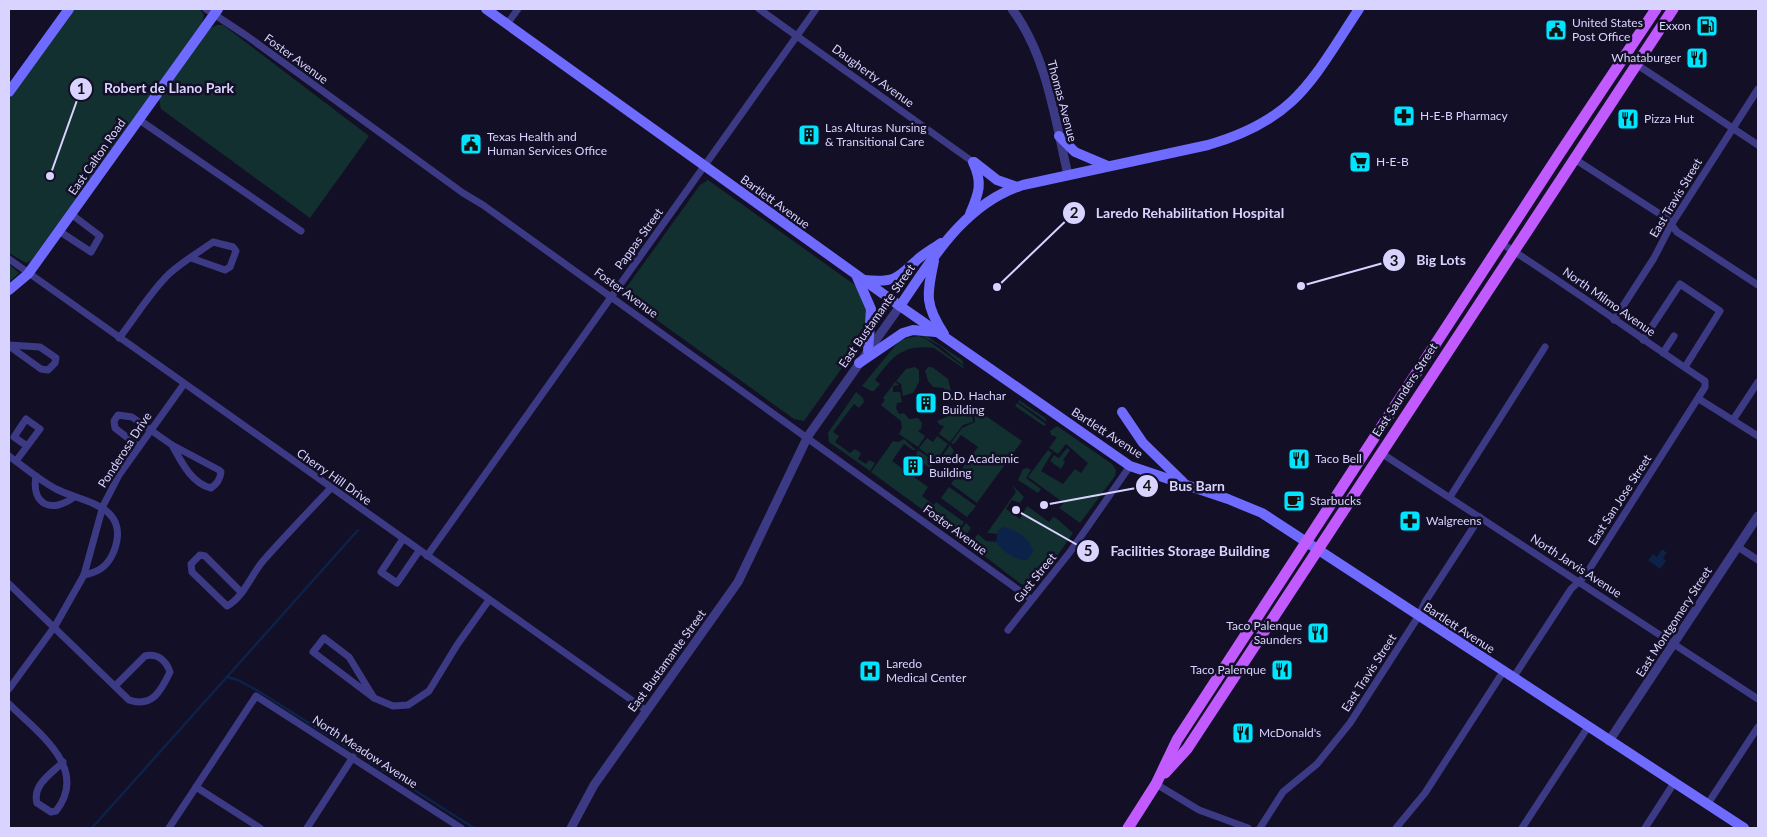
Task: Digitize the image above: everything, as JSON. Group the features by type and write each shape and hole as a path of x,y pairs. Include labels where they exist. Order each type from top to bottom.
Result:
{"main road":[{"path":"9,92 68,9"},
{"name":"Bartlett Avenue","path":"486,9 936,332 1130,466 1262,513 1418,617 1744,828"},
{"name":"East Bustamante Street","path":"900,306 948,238 969,217 997,196 1017,187 1208,145 1236,137 1282,112 1311,81 1359,9"},
{"name":"East Saunders Street","path":"1128,828 1156,784 1176,740 1656,9"},
{"name":"East Saunders Street","path":"1156,784 1187,749 1573,158 1673,9"},
{"name":"East Calton Road","path":"9,290 28,274 213,11"},
{"path":"1560,179 1562,167 1569,152 1606,96 1605,85"},
{"path":"1059,136 1075,152 1108,166"},
{"path":"973,162 997,180 1017,187"},
{"path":"969,217 980,186 980,176 973,162"},
{"path":"868,351 871,309 860,278 887,282 897,278 919,258 948,238"},
{"path":"936,254 928,287 928,302 932,316 949,341"},
{"path":"859,363 904,333 916,330 936,332"},
{"path":"1420,391 1420,379 1436,353 1435,344"},
{"path":"1122,412 1143,443 1188,486"}],"street":[{"path":"507,24 518,9"},
{"name":"Daugherty Avenue","path":"759,9 973,162"},
{"name":"Pappas Street","path":"427,556 816,9"},
{"name":"Thomas Avenue","path":"1012,9 1031,42 1045,76 1068,175"},
{"name":"Foster Avenue","path":"213,11 808,436 1031,599"},
{"path":"1636,64 1758,145"},
{"name":"East Travis Street","path":"1614,320 1654,258 1671,225 1758,89"},
{"path":"138,119 301,231"},
{"path":"1573,158 1666,218 1677,232 1758,285"},
{"path":"59,231 91,252 100,236 71,214"},
{"path":"119,338 169,275 191,258 214,242 233,248 236,251 230,267 225,270 191,258"},
{"name":"North Milmo Avenue","path":"1501,243 1705,380"},
{"name":"Cherry Hill Drive","path":"9,260 647,711"},
{"path":"1643,340 1680,284 1720,311 1685,367"},
{"name":"East Bustamante Street","path":"571,828 594,785 738,582 808,436 900,306"},
{"path":"1664,353 1674,336"},
{"path":"9,345 40,347 56,358 55,363 48,370 41,369 9,345"},
{"path":"1450,497 1545,347"},
{"name":"East San Jose Street","path":"1513,678 1571,589 1579,582 1699,399 1705,387 1705,380"},
{"path":"1734,420 1758,382"},
{"name":"Ponderosa Drive","path":"9,689 55,626 84,575 103,506 119,475 184,384"},
{"path":"1699,399 1758,436"},
{"path":"138,446 115,428 114,422 118,415 132,417 172,445 219,470 222,472 220,479 211,488 206,486 186,470 172,445"},
{"path":"16,462 27,446"},
{"name":"North Jarvis Avenue","path":"1380,453 1676,643 1758,699"},
{"path":"9,456 36,476 74,497 103,506 114,518 117,525 115,549 108,563 97,572 84,575"},
{"name":"Gust Street","path":"1008,630 1070,552 1130,466"},
{"path":"36,476 34,486 36,495 44,504 54,507 65,504 74,497"},
{"path":"241,592 205,556 200,555 191,564 192,572 227,606 233,603 241,592 261,563 330,488"},
{"name":"East Montgomery Street","path":"1609,741 1676,643 1758,516"},
{"name":"East Travis Street","path":"1260,828 1284,792 1317,764 1350,723 1418,617 1424,602 1480,517"},
{"path":"404,540 381,572 397,583 420,551"},
{"path":"1738,547 1758,560"},
{"path":"9,584 34,610 55,626 115,686 129,700 139,704 148,702 162,687 170,672 167,663 160,658 150,655 145,656 115,686"},
{"path":"374,698 349,657 324,638 313,652 374,698 393,706 408,705 429,691 457,645 489,600"},
{"path":"1396,828 1425,793 1503,672"},
{"name":"North Meadow Avenue","path":"196,787 256,696 353,757 448,825 461,828"},
{"path":"9,704 57,753 63,762 69,777 60,806 56,811 51,812 37,804 35,797 37,788 63,762"},
{"path":"1522,828 1588,727"},
{"path":"1708,805 1758,727"},
{"path":"307,828 353,757"},
{"path":"1644,828 1674,783"},
{"path":"1156,784 1199,810 1248,828"},
{"path":"169,828 196,787 260,828"}],"green space":[{"path":"74,9 200,9 204,15 202,23 31,261 26,263 9,253 9,100"},
{"path":"223,25 369,136 310,218 161,109 159,99 210,28"},
{"path":"708,180 855,285 867,302 864,337 804,421 794,419 625,297 626,288 700,185"},
{"path":"9,264 19,273 9,282"},
{"path":"920,335 925,335 962,360 964,366 940,346"},
{"path":"919,336 926,339 964,367 934,348 913,348 898,354 892,359 875,380 880,384 874,391 862,386 899,341"},
{"path":"915,367 919,370 919,382 913,393 903,396 901,384 896,381 906,369"},
{"path":"928,367 932,367 948,379 951,391 933,387 928,381 925,371"},
{"path":"895,382 899,385 893,386 893,392 900,392 902,402 897,403 896,408 899,414 904,413 909,419 918,418 922,423 921,429 918,431 925,436 918,447 899,434 902,428 901,421 881,405 885,400 883,398"},
{"path":"856,392 863,398 864,402 859,408 854,404 833,432 839,436 835,442 850,453 855,449 861,453 858,459 866,464 869,460 875,463 870,471 829,442 828,433"},
{"path":"1019,400 1045,418 1047,422 1018,402"},
{"path":"1017,403 1046,424 1044,426 1015,406"},
{"path":"971,407 973,422 963,425 950,442 939,434 944,426 940,425 937,421 949,416 953,409 964,408 965,411"},
{"path":"973,407 1022,441 977,503 951,484 978,447 961,435 954,444 951,443 962,428 975,422"},
{"path":"1057,426 1112,464 1116,470 1115,476 1080,523 1059,508 1064,503 1028,477 1048,450 1052,453 1041,471 1063,484 1075,469 1081,473 1088,463 1066,444 1058,454 1049,448 1057,437 1051,435 1050,431"},
{"path":"937,436 948,444 936,461 919,448 927,438 933,442"},
{"path":"904,439 916,450 904,444 892,461 928,487 922,496 934,505 936,502 964,522 956,534 871,472 893,441 898,442"},
{"path":"950,445 954,451 944,466 938,462"},
{"path":"1067,448 1070,450 1063,460 1065,462 1061,469 1050,461 1054,455 1059,458"},
{"path":"918,450 935,462 930,468 915,457"},
{"path":"1023,469 1031,470 1026,478 1041,489 1038,493 1018,480"},
{"path":"1012,485 1024,497 1020,503 1012,500 1006,509 1020,519 1027,506 1049,522 1053,517 1056,518 1073,533 1051,565 1029,586 1021,584 971,546 978,534 986,541 999,542 999,534 987,533 1016,492"},
{"path":"949,487 976,506 967,517 941,498"},
{"path":"966,523 971,528 961,538 957,535"}],"water":[{"path":"1004,527 1018,533 1030,543 1033,552 1027,560 1018,559 1010,555 996,542 998,530"},
{"path":"1662,549 1667,553 1663,558 1666,561 1660,569 1648,560 1653,554 1657,557"}],"waterway":[{"path":"92,828 358,530"},
{"path":"227,677 238,680 260,692 474,828"}],"place":[{"name":"Exxon","path":"1707,26"},
{"name":"United States Post Office","path":"1556,30"},
{"name":"Whataburger","path":"1697,58"},
{"name":"H-E-B Pharmacy","path":"1404,116"},
{"name":"Pizza Hut","path":"1628,119"},
{"name":"Las Alturas Nursing & Transitional Care","path":"809,135"},
{"name":"Texas Health and Human Services Office","path":"471,144"},
{"name":"H-E-B","path":"1360,162"},
{"name":"Robert de Llano Park","path":"50,176"},
{"name":"Big Lots","path":"1301,286"},
{"name":"Laredo Rehabilitation Hospital","path":"997,287"},
{"name":"D.D. Hachar Building","path":"926,403"},
{"name":"Taco Bell","path":"1299,459"},
{"name":"Laredo Academic Building","path":"913,466"},
{"name":"Starbucks","path":"1294,501"},
{"name":"Bus Barn","path":"1044,505"},
{"name":"Facilities Storage Building","path":"1016,510"},
{"name":"Walgreens","path":"1410,521"},
{"name":"Taco Palenque Saunders","path":"1318,633"},
{"name":"Taco Palenque","path":"1282,670"},
{"name":"Laredo Medical Center","path":"870,671"},
{"name":"McDonald's","path":"1243,733"}]}
